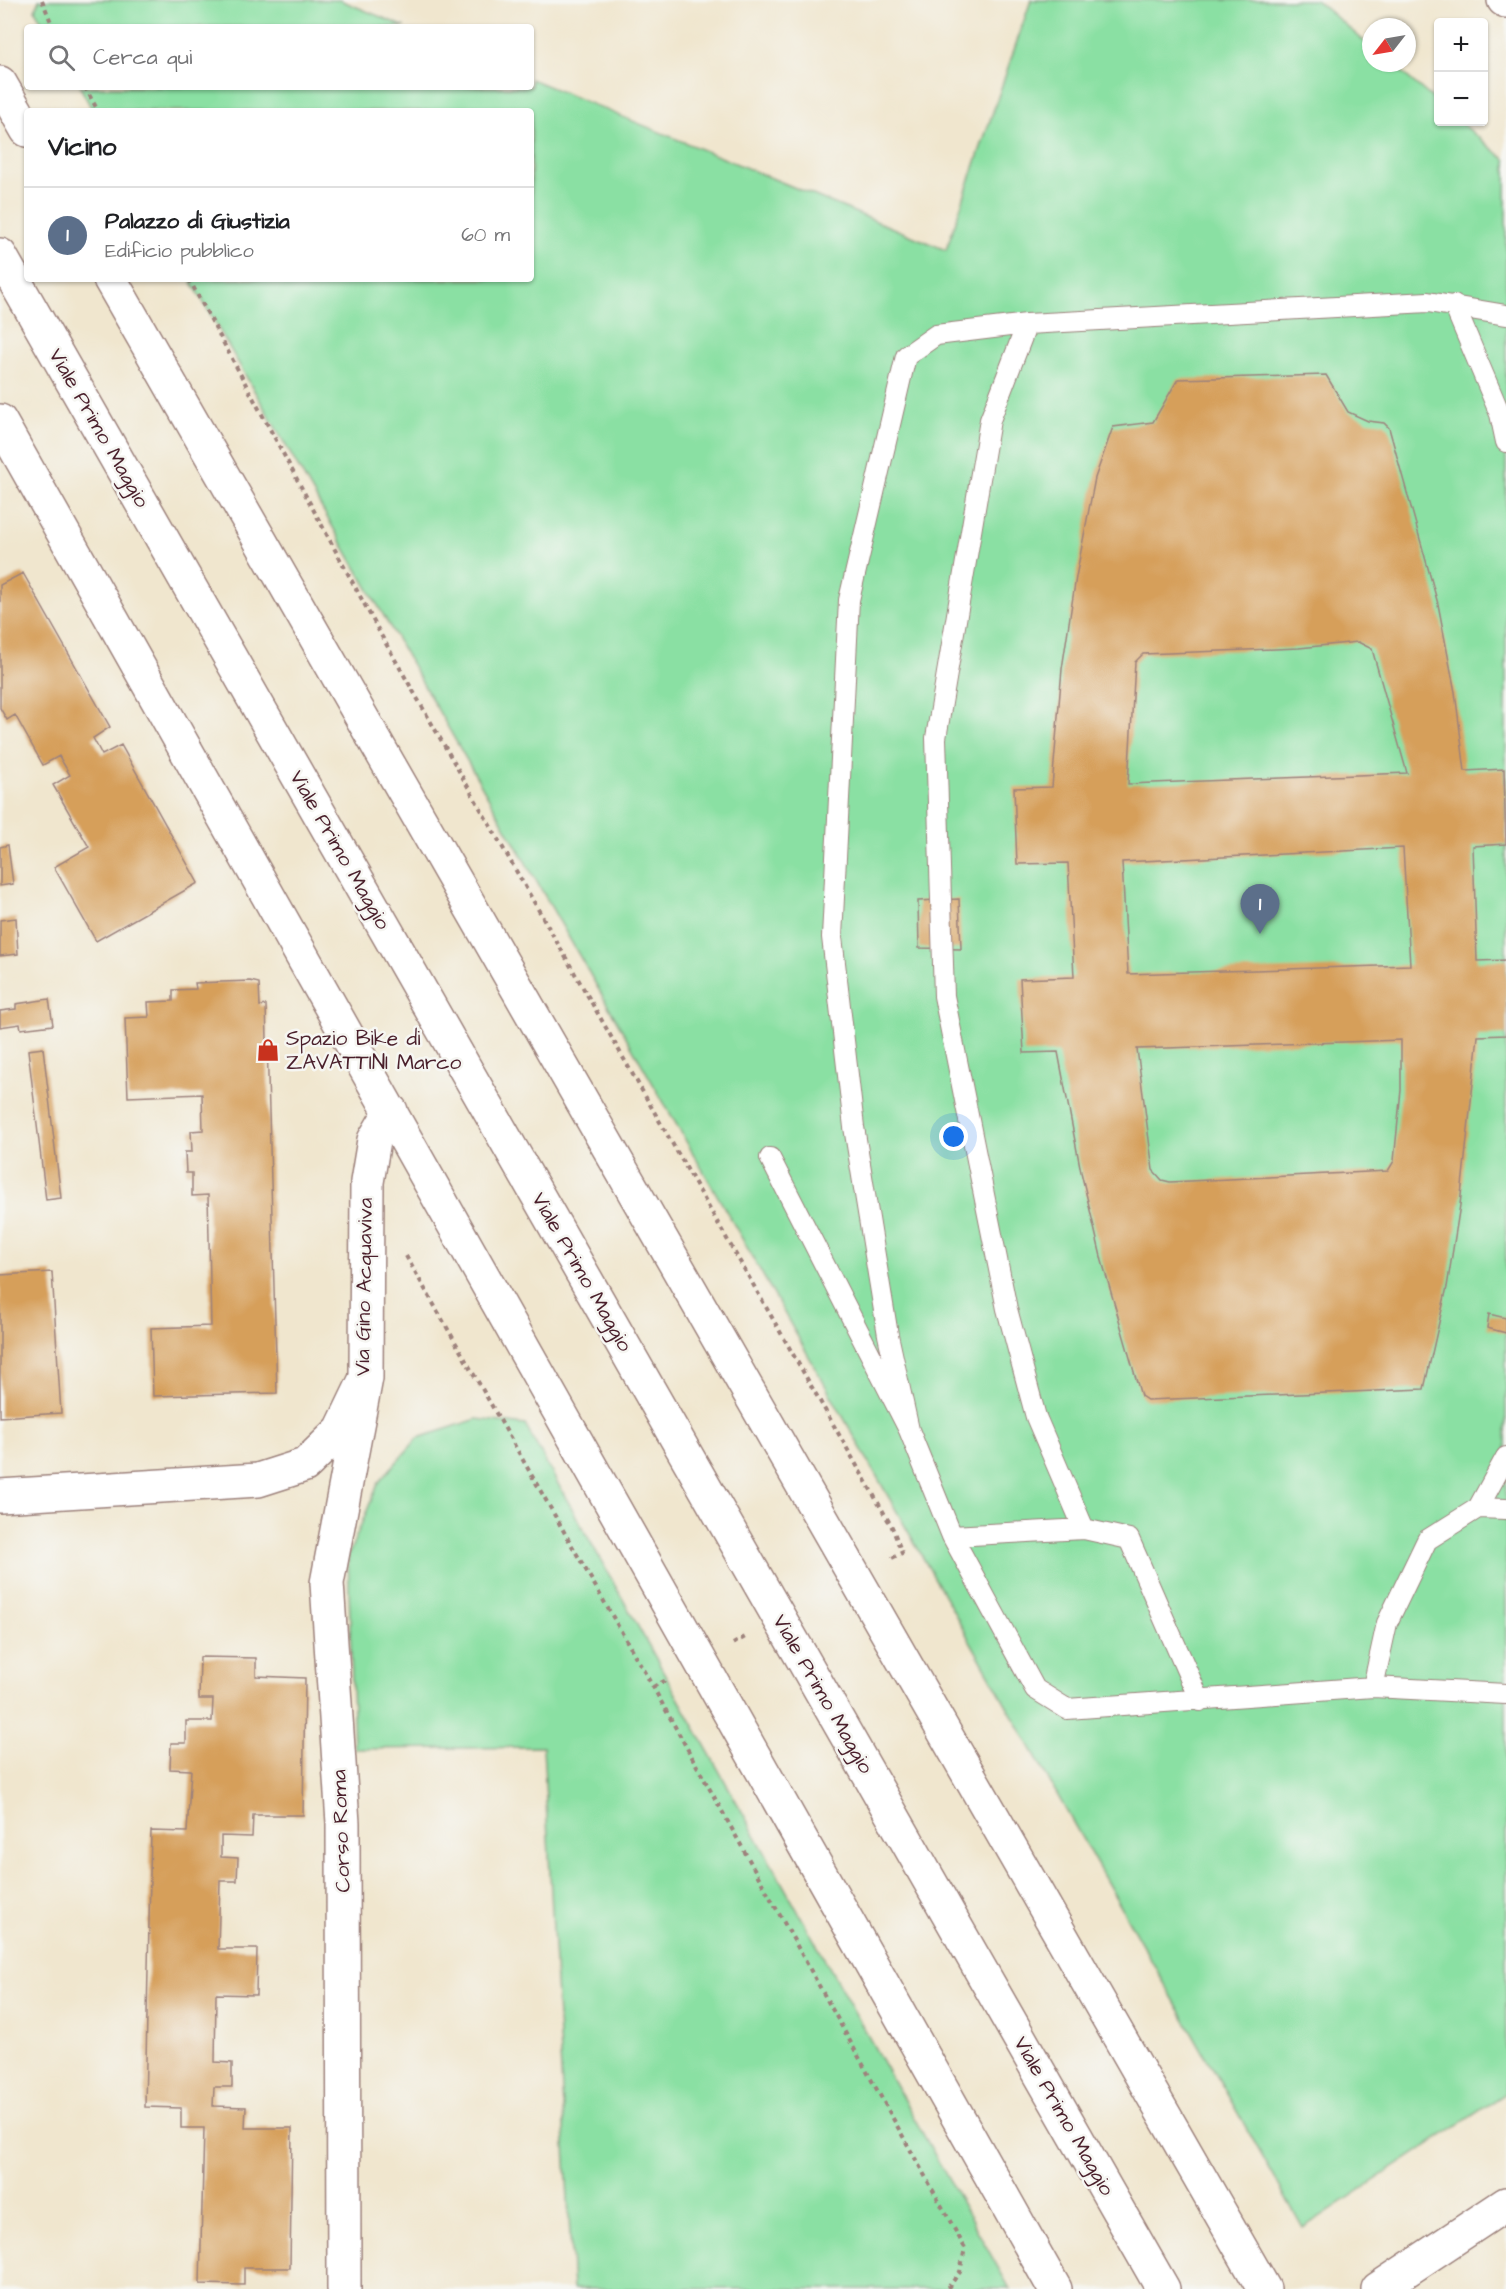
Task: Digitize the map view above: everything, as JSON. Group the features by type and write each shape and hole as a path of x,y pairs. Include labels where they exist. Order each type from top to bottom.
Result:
{"street":[{"path":"0,83 24,125"},
{"name":"Viale Primo Maggio","path":"0,255 1163,2289"},
{"path":"112,282 1264,2289"},
{"path":"0,421 1055,2289"},
{"name":"Via Gino Acquaviva","path":"0,1496 258,1480 305,1465 341,1430 366,1378 367,1182 374,1140 391,1111"},
{"name":"Corso Roma","path":"344,2289 343,1823 327,1583 366,1378"},
{"path":"1378,2289 1506,2204"}],"lane":[{"path":"909,1430 888,1335 854,1126 832,937 849,600 906,356 936,335 1027,324 1428,302 1506,315"},
{"path":"1454,305 1500,414 1506,442"},
{"path":"1027,324 990,420 936,738 944,996 1007,1309 1036,1417 1084,1529"},
{"path":"770,1158 909,1430 952,1536 1035,1689 1067,1709 1373,1687 1506,1694"},
{"path":"1373,1687 1387,1623 1427,1540 1478,1508 1506,1457"},
{"path":"1478,1508 1506,1509"},
{"path":"952,1536 1084,1529 1129,1539 1200,1701"}],"path":[{"path":"42,0 52,24"},
{"path":"87,90 96,108"},
{"path":"403,1250 658,1697 965,2248 960,2272 948,2289"}],"green space":[{"path":"39,0 340,0 398,24 43,24 35,10"},
{"path":"1031,0 1316,0 1362,39 1362,72 1402,72 1434,100 1434,126 1465,126 1506,160 1506,2093 1303,2228 740,1235 192,282 534,282 534,108 91,108 82,90 534,90 534,80 946,250"},
{"path":"477,1419 525,1425 1010,2289 573,2289 543,1747 354,1749 348,1556 379,1482 418,1438"}],"building":[{"path":"1326,375 1348,412 1368,421 1384,423 1389,428 1438,604 1455,692 1465,771 1504,769 1506,844 1473,846 1477,961 1506,960 1506,1035 1478,1036 1460,1205 1447,1287 1424,1389 1147,1400 1141,1396 1102,1261 1081,1172 1058,1052 1024,1053 1020,979 1074,977 1068,863 1017,864 1014,788 1052,787 1062,669 1076,577 1095,478 1113,427 1153,422 1178,379","holes":["1358,642 1372,649 1407,773 1128,784 1135,662 1143,654 1299,648","1403,848 1410,965 1128,974 1122,862","1401,1040 1401,1090 1394,1161 1388,1171 1170,1182 1162,1180 1153,1170 1137,1049"]},
{"path":"23,573 110,727 93,738 102,755 121,745 198,883 96,941 54,867 89,847 53,785 70,775 59,756 43,765 15,715 7,720 0,708 0,585"},
{"path":"8,845 13,884 0,886 0,847"},
{"path":"959,899 961,949 919,948 918,901"},
{"path":"16,918 18,954 0,956 0,920"},
{"path":"250,981 259,983 260,1006 266,1005 277,1393 153,1396 151,1328 211,1326 208,1195 192,1196 192,1173 186,1173 185,1152 192,1152 191,1131 203,1130 202,1094 128,1097 125,1018 149,1017 148,1002 173,1001 173,990 196,989 195,983"},
{"path":"49,999 53,1025 21,1029 20,1024 0,1027 0,1011 16,1009 16,1004"},
{"path":"43,1048 61,1198 46,1200 28,1050"},
{"path":"52,1272 61,1413 0,1417 0,1275"},
{"path":"1489,1314 1506,1318 1506,1333 1487,1328"},
{"path":"200,1657 256,1658 256,1676 305,1678 303,1815 253,1815 252,1837 221,1836 221,1857 238,1858 237,1881 220,1881 218,1949 257,1949 256,1995 216,1994 215,2062 232,2063 232,2087 214,2087 213,2106 246,2107 245,2128 292,2128 290,2268 244,2268 244,2285 200,2284 204,2128 181,2128 181,2108 145,2107 151,1831 187,1832 191,1770 170,1769 171,1743 186,1743 186,1721 212,1721 213,1699 199,1699"}],"place":[{"name":"Palazzo di Giustizia","path":"1260,934"},
{"name":"Spazio Bike di ZAVATTINI Marco","path":"268,1050"}]}
